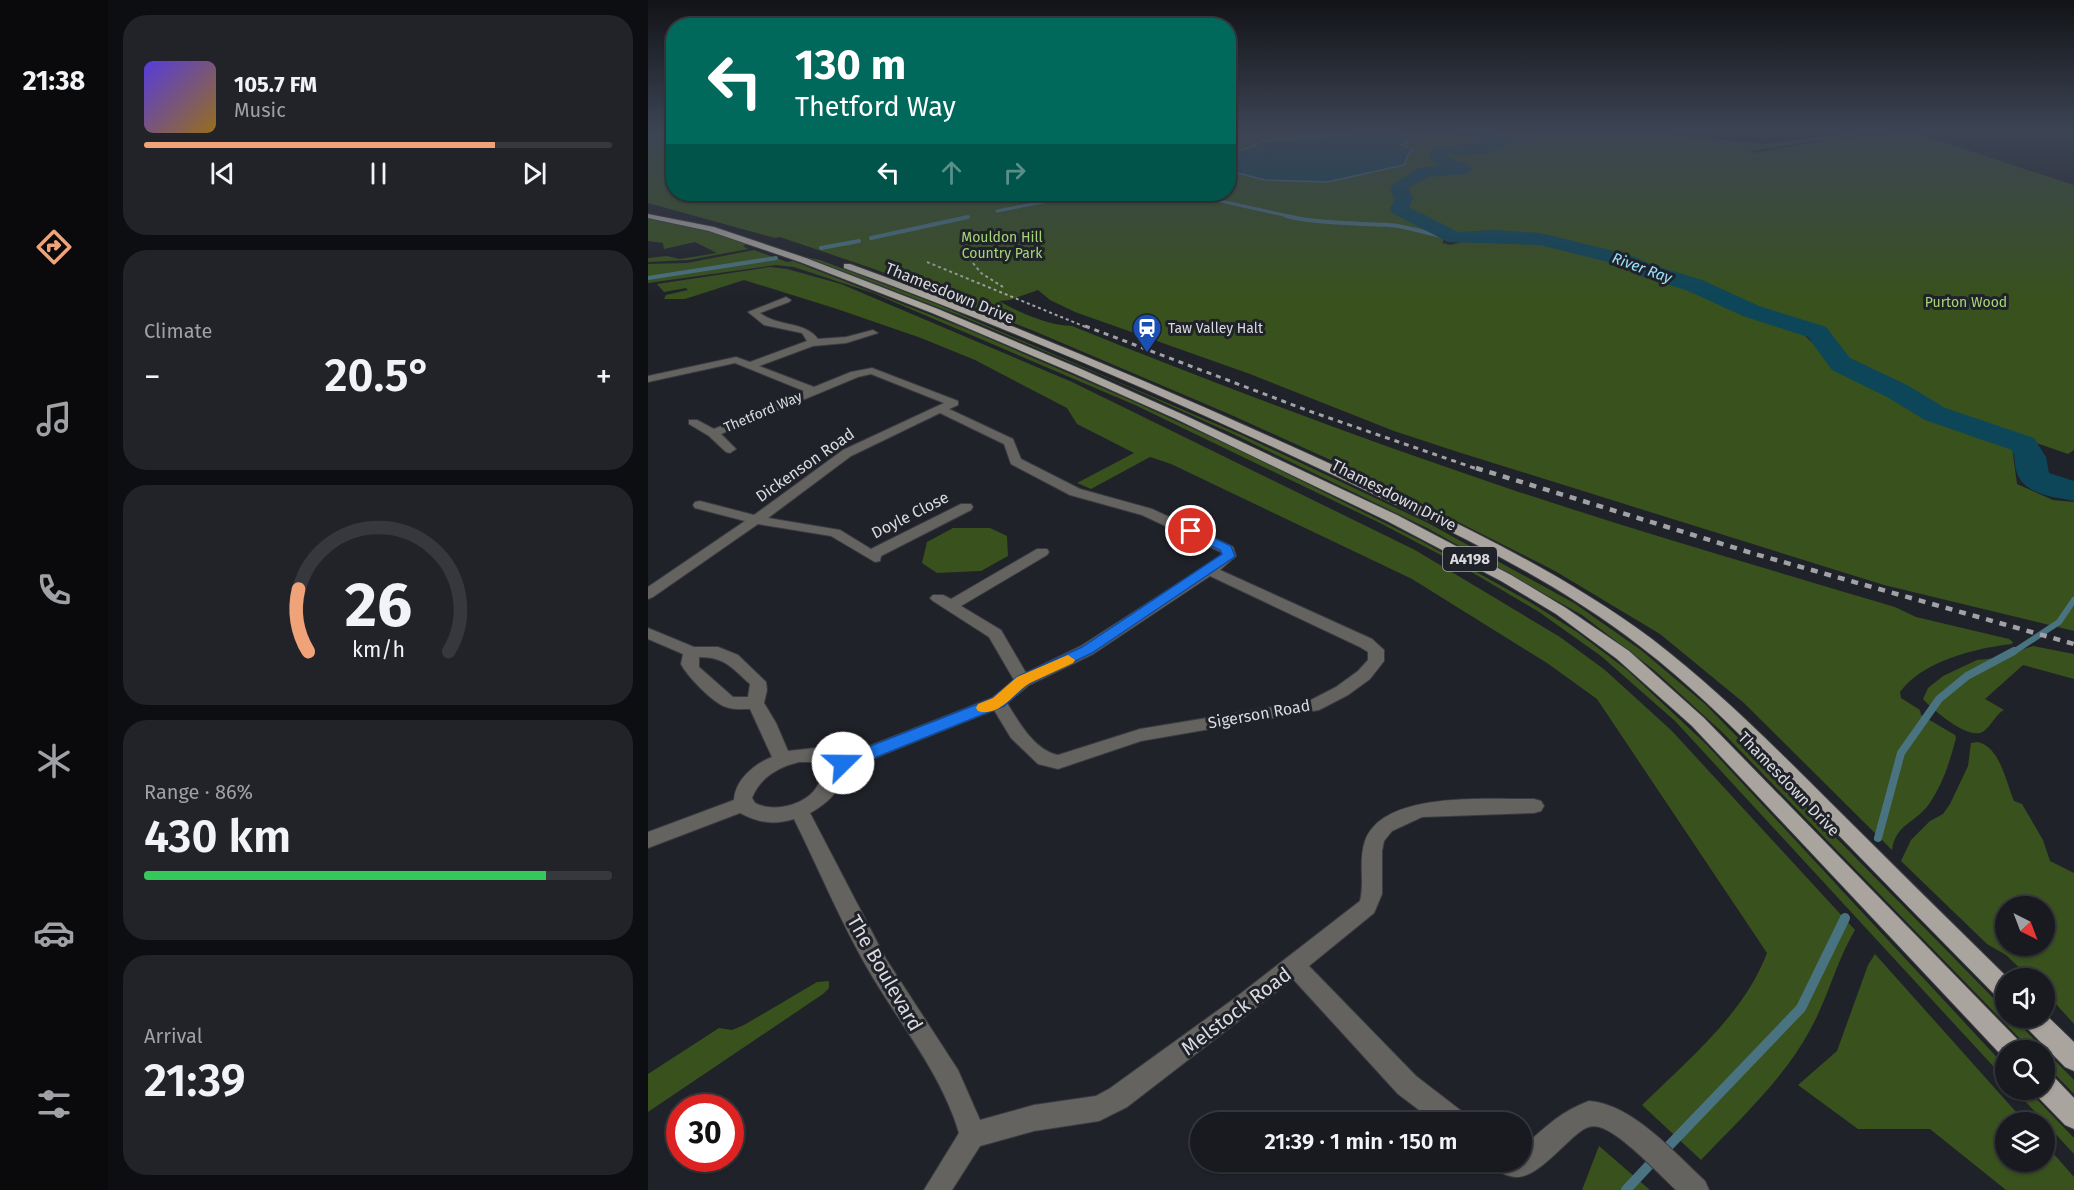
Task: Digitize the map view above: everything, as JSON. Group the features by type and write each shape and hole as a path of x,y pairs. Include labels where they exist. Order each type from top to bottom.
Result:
{"main road":[{"name":"Thamesdown Drive","path":"648,207 697,218 756,239 799,259 935,310 1180,417 1392,518 1561,611 1623,655 1698,722 2002,1040"},
{"name":"Thamesdown Drive","path":"648,214 756,239"},
{"name":"Thamesdown Drive","path":"771,239 1004,326 1254,434 1434,520 1579,598 1643,640 1700,688 1995,979"},
{"path":"2043,1028 2074,1059"},
{"path":"2055,1096 2074,1116"}],"street":[{"path":"786,300 753,312 767,323 805,332 813,339 812,343"},
{"path":"751,365 812,343 846,340 873,333"},
{"name":"Thetford Way","path":"648,379 687,372 725,361 741,361 814,390"},
{"name":"Thetford Way","path":"713,433 860,372 872,371 954,403 940,409"},
{"path":"832,768 998,702 1023,681 1087,650 1228,556 1228,550 1148,512 1075,492 1016,461 1010,442 940,409"},
{"name":"Dickenson Road","path":"648,594 792,495 847,453 940,409"},
{"name":"Thetford Way","path":"693,422 713,433 730,448"},
{"name":"Dickenson Road","path":"700,505 756,520"},
{"name":"Doyle Close","path":"756,520 835,533 873,556 966,507"},
{"path":"1023,681 995,634 944,602 1042,552"},
{"name":"Sigerson Road","path":"998,702 1017,734 1044,759 1058,762 1140,735 1313,706 1342,691 1364,675 1376,662 1376,650 1366,643 1209,570"},
{"path":"648,633 692,652 718,652 749,672 759,685 755,703 767,723 782,760"},
{"path":"692,652 689,663 692,670 727,701 755,703"},
{"path":"799,755 815,755 826,760 833,774 829,787 816,800 799,810 781,815 764,816 751,812 744,804 745,792 752,779 765,768 782,760 799,755"},
{"path":"648,840 744,804"},
{"path":"1294,965 1367,907 1372,895 1372,842 1387,824 1404,815 1422,810 1534,806"},
{"name":"The Boulevard","path":"799,810 878,966 949,1079 966,1114 972,1136"},
{"name":"Melstock Road","path":"972,1136 1034,1118 1099,1108 1118,1098 1243,1006 1294,965 1407,1085 1442,1112"},
{"path":"1532,1157 1572,1123 1591,1113 1605,1114 1620,1123 1688,1183"},
{"path":"937,1190 972,1136"}],"green space":[{"name":"Mouldon Hill Country Park","path":"648,187 666,187 666,201 1236,201 1236,187 1399,187 1400,198 1395,206 1398,211 1418,219 1445,238 1442,243 1451,245 1468,240 1496,239 1533,241 1621,261 1683,284 1740,313 1799,330 1841,370 1925,414 1979,432 2012,447 2017,484 2053,500 2074,502 2074,631 1884,585 1394,431 1250,374 1075,312 1050,300 1038,290 1010,300 999,301 1034,318 1072,326 1399,451 1510,489 1895,607 1916,617 2009,639 2013,642 2012,644 1982,649 1936,664 1910,681 1900,692 1901,698 1920,710 1921,715 1955,735 1956,738 1946,772 1934,796 1924,811 1898,834 1892,850 1744,703 1660,634 1555,571 1379,482 1229,414 1034,331 874,269 780,237 775,238 648,203"},
{"name":"Purton Wood","path":"1401,187 2074,187 2074,450 2068,454 1939,409 1849,365 1831,352 1824,333 1812,326 1780,314 1746,307 1703,283 1640,263 1628,256 1554,238 1484,232 1452,234 1432,222 1400,209 1398,205 1405,195 1400,189"},
{"path":"648,218 711,232 747,244 743,246 748,249 689,260 648,262 648,258 667,256 680,259 717,253 695,242 664,249 663,243 648,241"},
{"path":"754,250 787,262 793,261 969,330 1248,454 1423,542 1530,602 1577,632 1627,670 1706,744 1995,1055 1995,1068 1675,721 1601,656 1539,612 1458,564 1380,523 1135,405 873,293 794,267 776,265 648,283 648,264 687,263"},
{"path":"806,257 820,260 939,305 1242,435 1428,523 1574,603 1641,650 1705,704 1995,1000 1995,1013 1722,732 1654,670 1582,615 1429,529 1233,434 958,315"},
{"path":"770,267 787,269 841,284 1072,382 1415,550 1560,637 1605,670 1672,731 1855,930 1810,1030 1787,1066 1746,1114 1701,1160 1642,1105 1696,1053 1729,1016 1757,975 1767,953 1597,699 1547,663 1412,579 1171,464 1150,457 1091,489 1077,483 1134,453 1077,424 1067,408 975,360 921,338 744,280 685,299 664,299 666,295 688,290 686,288 664,292 657,284"},
{"path":"953,528 990,528 1007,536 1008,556 981,571 937,573 922,563 927,542"},
{"path":"2033,646 2074,654 2074,679 2023,665 1985,699 2004,710 1984,731 1978,733 1961,729 1923,699 1928,688 1943,676 1977,660 1996,658"},
{"path":"1978,742 1986,745 2001,766 2014,801 2022,804 2043,840 2050,861 2074,873 2074,1024 2055,1003 2055,968 2020,968 2007,956 2055,956 2055,896 1995,896 1995,949 1987,944 1901,861 1911,840 1930,821 1943,814 1968,766 1971,743"},
{"path":"1875,954 1995,1088 1995,1100 2005,1100 2016,1112 1995,1112 1995,1172 2055,1172 2055,1155 2074,1177 2074,1190 2006,1190 1930,1129 1858,1129 1798,1085 1837,1051 1868,965"},
{"path":"829,981 829,988 675,1094 666,1094 666,1100 648,1112 648,1074 719,1028 732,1030 744,1025 817,982"},
{"path":"2010,1028 2023,1028 2035,1040 2021,1040"},
{"path":"2055,1061 2074,1080 2074,1094 2055,1074"},
{"path":"2024,1100 2038,1100 2049,1112 2035,1112"},
{"path":"2055,1118 2074,1138 2074,1154 2055,1133"},
{"path":"1599,1146 1650,1190 1582,1190"}],"waterway":[{"name":"River Ray","path":"1400,187 1399,191 1404,198 1399,209 1455,238 1494,236 1540,239 1623,259 1645,270 1694,285 1751,311 1817,332 1841,364 1897,391 1935,414 2023,444 2031,457 2033,473 2038,480 2053,487 2074,491"},
{"path":"997,211 1048,201"},
{"path":"1221,201 1293,217"},
{"path":"1286,216 1325,222 1396,226 1449,237"},
{"path":"871,238 968,217"},
{"path":"821,248 859,241"},
{"path":"648,278 776,258"},
{"path":"2012,653 2059,622 2074,600"},
{"path":"1878,838 1901,753 1939,699 1967,676 2014,651"},
{"path":"1664,1151 1801,1008 1845,918"},
{"path":"1626,1190 1654,1160"}],"railway":[{"path":"927,262 1088,328"},
{"path":"973,263 981,273 1003,287"},
{"path":"1085,326 1309,411 1480,470"},
{"path":"1476,468 1755,554 2074,644"}],"slow traffic":[{"path":"984,708 998,702 1023,681 1068,660"}],"place":[{"name":"Taw Valley Halt","path":"1147,354"}],"route":[{"path":"843,763 998,702 1023,681 1087,650 1226,559 1229,553 1226,548 1191,531"}]}
